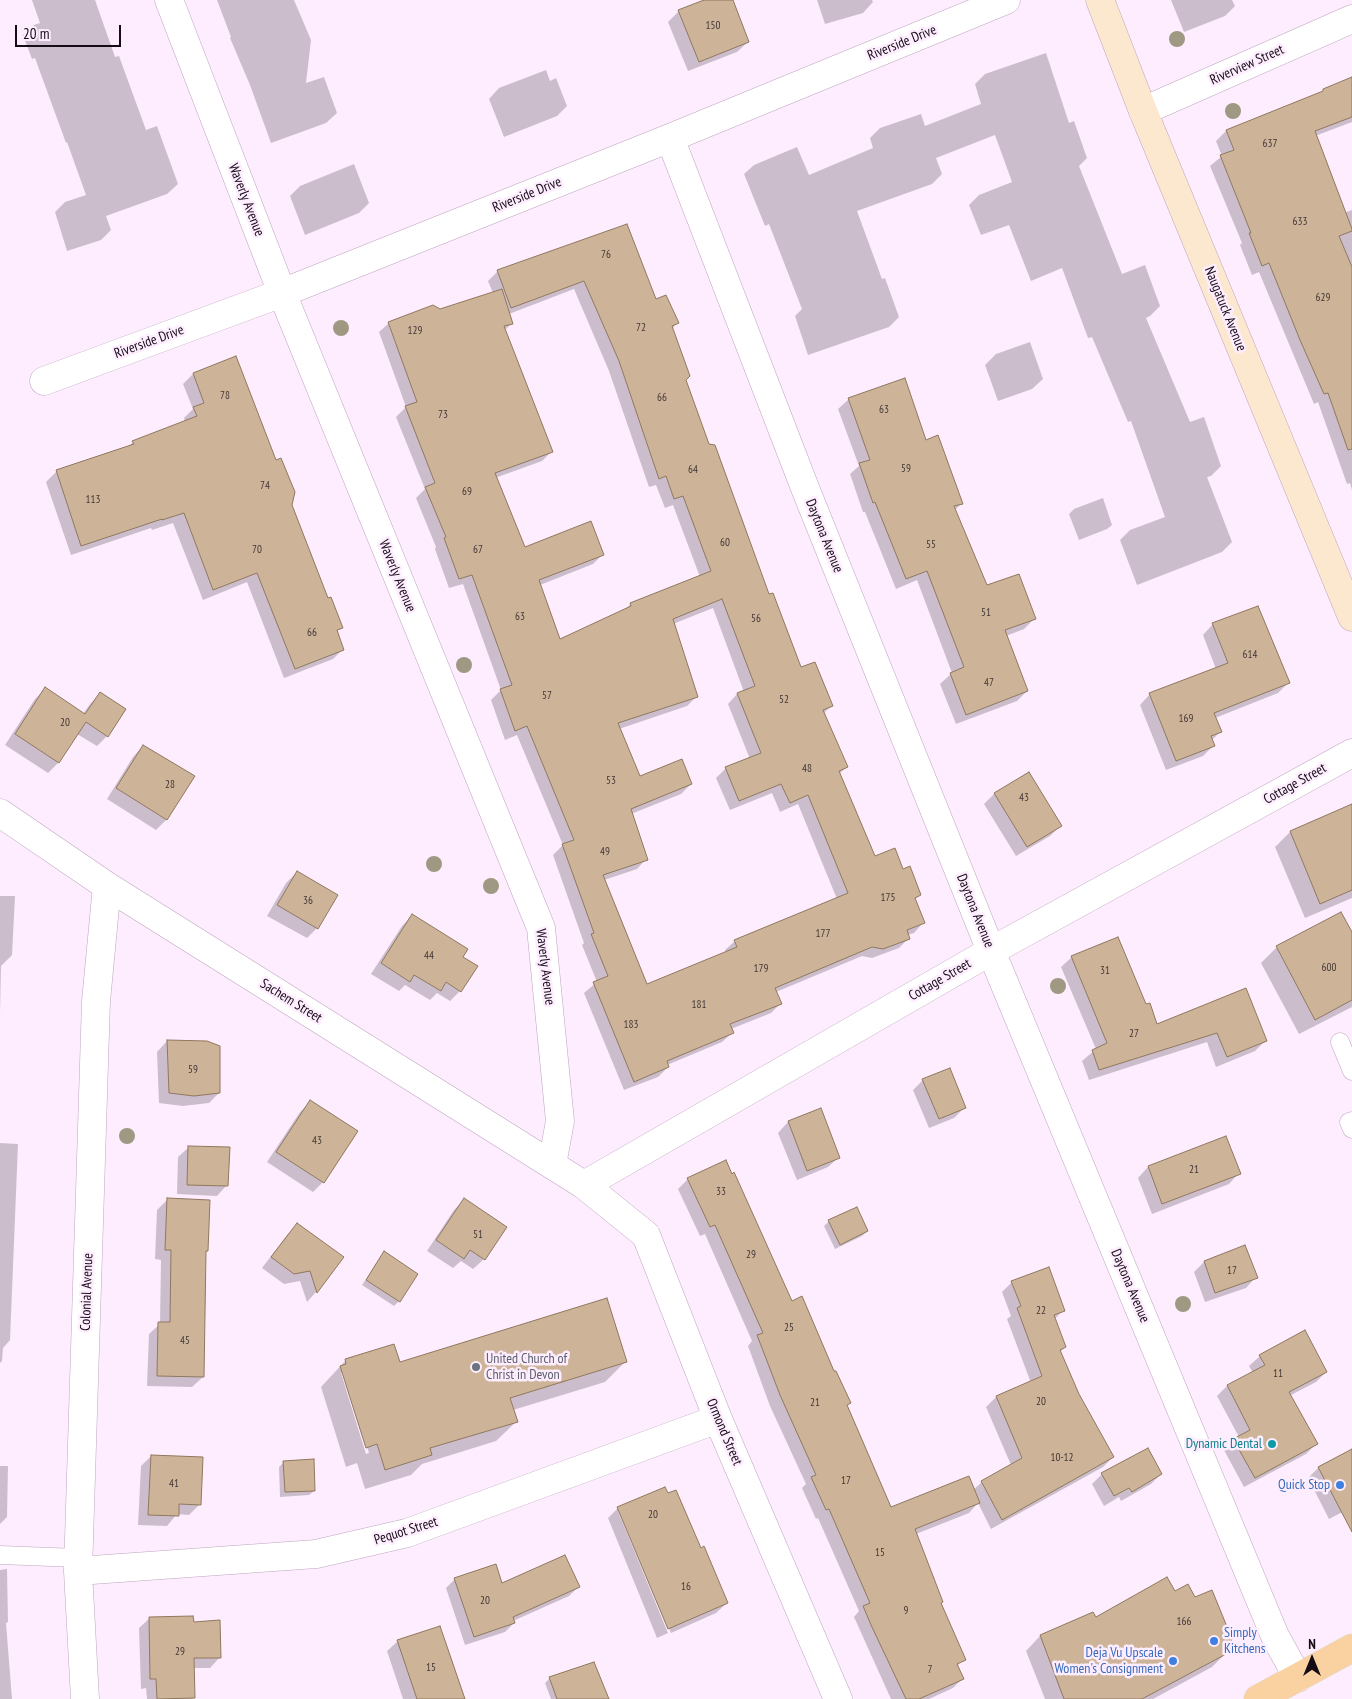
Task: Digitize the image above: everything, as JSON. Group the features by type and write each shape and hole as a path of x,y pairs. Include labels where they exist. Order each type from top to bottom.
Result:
{"main road":[{"name":"Naugatuck Avenue","path":"1100,0 1143,111 1352,617"},
{"path":"1258,1699 1352,1648"}],"street":[{"name":"Waverly Avenue","path":"169,0 282,293 541,928 560,1121 552,1165"},
{"name":"Riverside Drive","path":"44,381 282,293 670,138 1006,0"},
{"name":"Riverview Street","path":"1143,111 1352,19"},
{"name":"Daytona Avenue","path":"670,138 805,488 991,951 1275,1636 1298,1678"},
{"name":"Cottage Street","path":"584,1185 991,951 1352,753"},
{"name":"Sachem Street","path":"0,813 107,886 584,1185"},
{"name":"Colonial Avenue","path":"85,1699 78,1564 96,1001 107,886"},
{"name":"Ormond Street","path":"584,1185 646,1235 718,1419 838,1699"},
{"name":"Pequot Street","path":"78,1564 316,1554 407,1533 718,1419"}],"lane":[{"path":"1340,1042 1352,1071"},
{"path":"1352,1120 1349,1122 1352,1129"},
{"path":"0,1555 78,1564"}],"building":[{"path":"704,0 733,0 749,42 699,62 678,10"},
{"path":"1352,77 1352,117 1315,131 1352,229 1352,231 1339,236 1352,267 1352,449 1348,450 1328,393 1324,394 1269,263 1262,266 1220,155 1234,150 1226,130 1323,91 1323,89"},
{"path":"627,224 656,299 666,295 679,323 672,326 690,376 686,380 709,444 715,445 769,594 773,593 801,667 815,662 833,706 823,710 848,767 839,771 875,856 895,848 903,869 910,866 921,895 915,898 925,923 907,930 910,939 883,949 872,947 775,988 782,1004 730,1024 734,1033 667,1061 669,1067 634,1082 593,982 608,976 591,934 594,933 562,844 574,840 527,726 515,731 500,689 512,685 472,575 459,579 444,538 446,537 425,487 435,483 405,406 417,402 388,322 433,305 440,309 502,289 513,324 504,326 553,452 495,473 525,547 591,521 604,555 539,580 560,639 631,606 630,603 711,571 683,496 674,499 666,476 659,479 619,361 584,281 511,308 497,270","holes":["722,599 755,686 737,693 761,753 725,767 739,801 781,784 790,803 808,795 848,893 734,940 737,947 647,984 603,875 648,860 631,809 692,784 682,759 640,776 618,723 698,697 673,619"]},
{"path":"236,356 276,460 281,458 295,492 292,505 328,598 331,597 343,628 337,630 344,650 295,669 257,573 213,590 184,513 81,546 56,470 134,444 132,441 197,416 193,407 204,403 193,373"},
{"path":"905,378 926,440 938,435 963,504 954,506 987,585 1019,574 1036,619 1005,630 1028,691 966,715 950,673 964,667 927,571 906,579 875,502 873,503 859,463 870,460 848,398"},
{"path":"1258,606 1290,683 1214,713 1222,732 1211,736 1215,746 1176,761 1149,693 1228,663 1212,623"},
{"path":"45,687 85,714 100,692 126,709 108,737 86,722 59,763 15,734"},
{"path":"143,745 195,776 167,820 116,788"},
{"path":"1029,772 1062,826 1027,847 994,793"},
{"path":"1352,804 1352,890 1320,904 1290,831"},
{"path":"297,871 338,895 318,929 277,905"},
{"path":"1341,912 1352,932 1352,1000 1315,1020 1276,946"},
{"path":"412,914 468,949 463,957 478,966 461,992 446,982 441,991 414,975 410,982 381,963"},
{"path":"1118,937 1146,1004 1150,1003 1157,1024 1246,988 1267,1041 1227,1057 1217,1033 1099,1070 1092,1050 1107,1043 1071,956"},
{"path":"167,1040 207,1041 220,1046 220,1093 194,1096 169,1093"},
{"path":"950,1068 966,1108 939,1119 922,1079"},
{"path":"310,1100 358,1131 324,1183 276,1152"},
{"path":"821,1108 840,1158 807,1171 788,1121"},
{"path":"1226,1136 1241,1174 1162,1204 1148,1166"},
{"path":"188,1146 230,1147 228,1186 187,1185"},
{"path":"726,1160 732,1174 734,1172 792,1301 802,1296 834,1371 836,1371 851,1403 847,1405 891,1507 969,1476 980,1503 915,1529 943,1602 941,1603 966,1660 957,1664 964,1679 919,1699 906,1699 871,1625 863,1606 870,1603 829,1509 826,1510 811,1477 816,1475 780,1395 757,1335 763,1333 715,1225 710,1227 687,1178"},
{"path":"167,1198 210,1200 208,1251 206,1251 204,1377 157,1376 158,1322 170,1322 171,1250 165,1250"},
{"path":"464,1198 507,1227 485,1260 470,1250 464,1259 436,1240"},
{"path":"857,1207 868,1231 840,1245 828,1220"},
{"path":"297,1223 344,1257 317,1293 310,1271 294,1274 271,1257"},
{"path":"1245,1245 1258,1278 1215,1293 1204,1261"},
{"path":"384,1251 418,1274 400,1302 366,1280"},
{"path":"1049,1267 1065,1311 1054,1315 1066,1347 1060,1350 1079,1394 1114,1457 1002,1520 981,1481 1022,1458 996,1396 1042,1376 1017,1308 1021,1306 1011,1281"},
{"path":"607,1298 627,1362 510,1398 518,1422 430,1448 432,1455 385,1470 377,1444 366,1448 340,1366 346,1364 345,1359 394,1344 400,1362"},
{"path":"1305,1330 1327,1372 1289,1392 1318,1444 1255,1478 1233,1439 1250,1430 1227,1385 1265,1365 1259,1355"},
{"path":"1148,1448 1162,1474 1132,1492 1129,1488 1114,1496 1101,1473"},
{"name":"Quick Stop","path":"1352,1449 1352,1532 1318,1467"},
{"path":"151,1455 203,1457 201,1505 179,1504 179,1516 148,1515"},
{"path":"314,1459 315,1491 285,1492 283,1461"},
{"path":"665,1487 668,1493 676,1490 701,1548 704,1546 728,1603 668,1629 617,1507"},
{"path":"565,1555 580,1587 513,1617 515,1623 474,1637 454,1578 496,1564 502,1583"},
{"path":"1167,1577 1175,1591 1188,1584 1195,1597 1212,1590 1232,1639 1228,1653 1142,1699 1064,1699 1040,1635 1093,1612 1096,1617"},
{"path":"193,1616 194,1622 220,1620 221,1658 194,1658 195,1698 157,1699 156,1679 150,1679 149,1617"},
{"path":"440,1626 465,1699 417,1699 397,1640"},
{"path":"594,1662 609,1699 557,1699 549,1677"}],"place":[{"name":"United Church of Christ in Devon","path":"476,1367"},
{"name":"Dynamic Dental","path":"1272,1444"},
{"name":"Quick Stop","path":"1340,1485"},
{"name":"Simply Kitchens","path":"1214,1641"},
{"name":"Deja Vu Upscale Women's Consignment","path":"1173,1661"}]}
